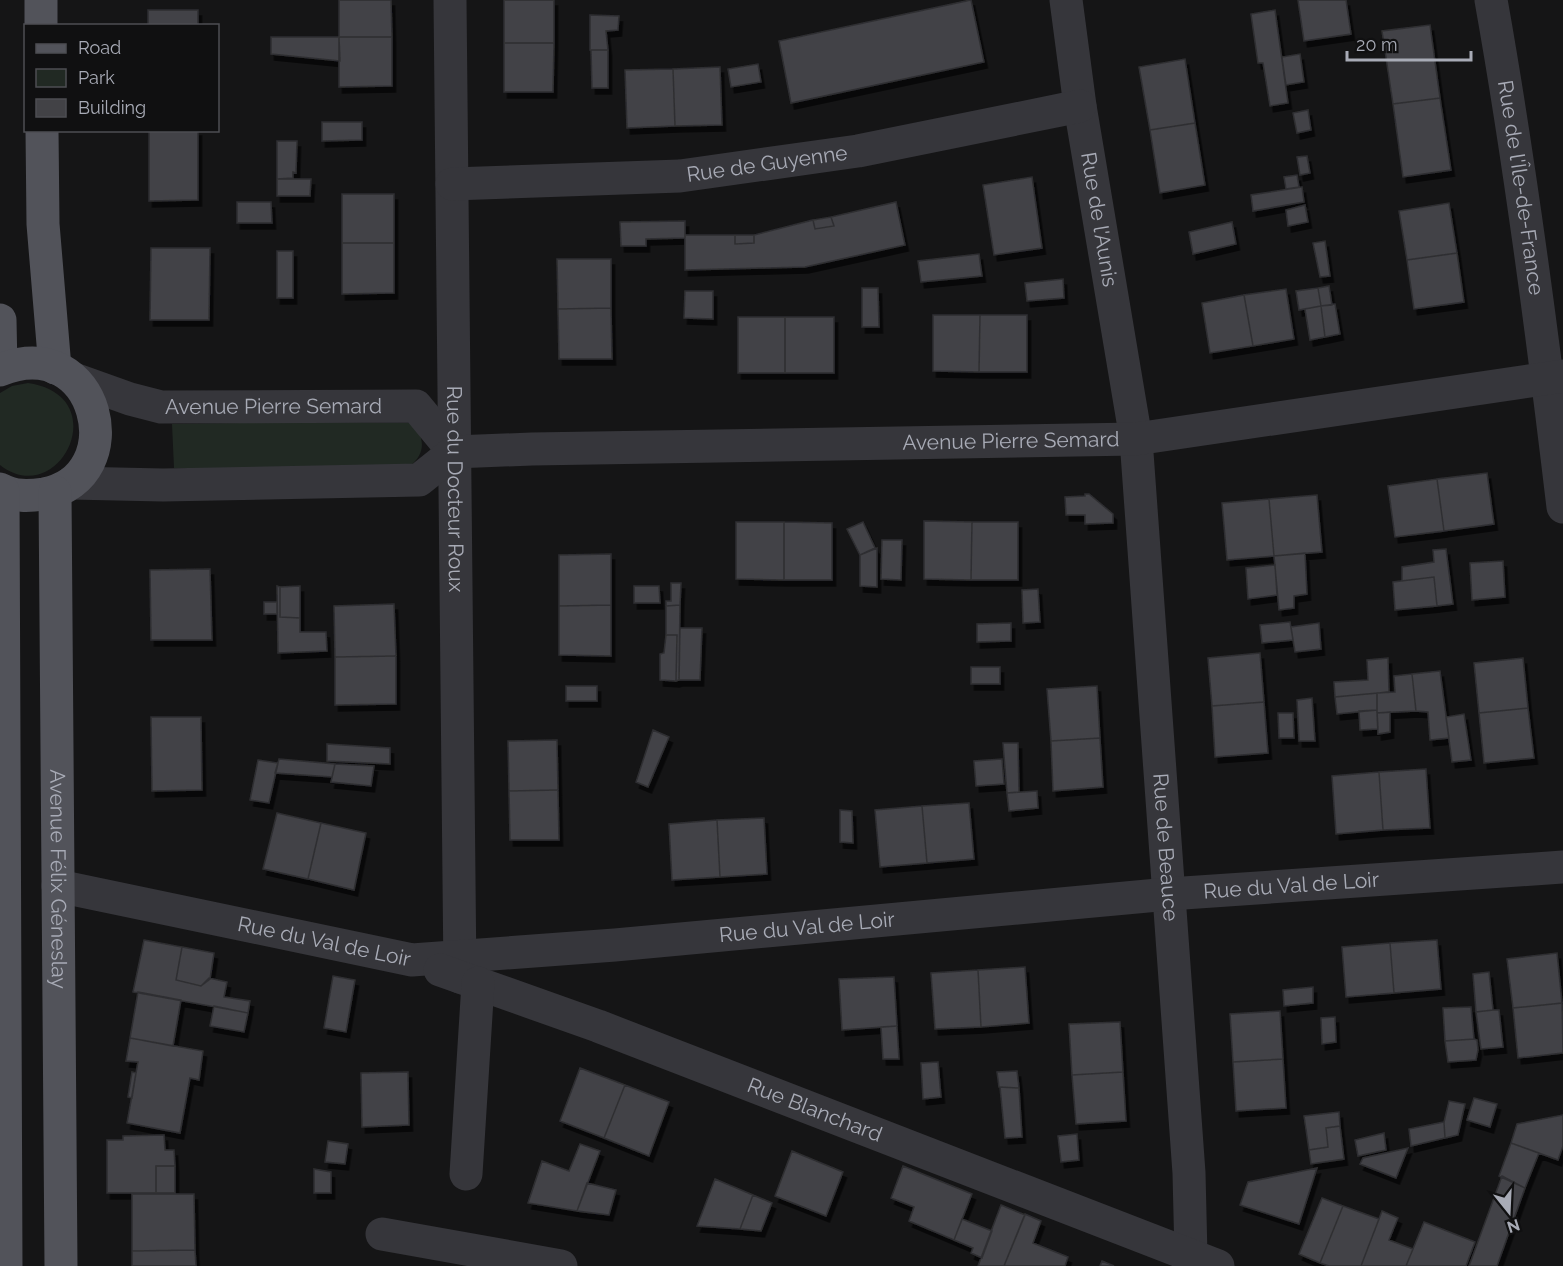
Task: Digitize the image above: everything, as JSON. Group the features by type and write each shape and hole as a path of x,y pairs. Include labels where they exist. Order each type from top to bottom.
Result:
{"main road":[{"path":"41,0 41,24"},
{"path":"42,132 43,224 64,374"},
{"path":"0,320 1,370 32,363 64,374 89,397 96,418 96,441 84,470 63,487 26,497 2,490 6,1266"},
{"name":"Avenue Félix Géneslay","path":"61,1266 58,886 63,487"}],"street":[{"name":"Rue du Docteur Roux","path":"450,0 454,452 466,972 466,1174"},
{"name":"Rue de l'Aunis","path":"1066,0 1080,106 1136,439"},
{"name":"Rue de l'Île-de-France","path":"1491,0 1556,377 1563,507"},
{"name":"Rue de Guyenne","path":"452,184 680,176 858,151 1080,106"},
{"name":"Avenue Pierre Semard","path":"64,374 130,399 161,407 417,406 454,452 1136,439 1556,377"},
{"name":"Rue de Beauce","path":"1136,439 1189,1173 1205,1261"},
{"path":"63,487 419,480 454,452"},
{"name":"Rue du Val de Loir","path":"58,886 466,972 615,945 1169,894 1563,867"},
{"name":"Rue Blanchard","path":"466,972 609,1030 1205,1261"},
{"path":"382,1234 561,1266"}],"green space":[{"path":"28,383 54,392 69,408 73,427 69,446 58,463 42,473 22,475 0,465 0,393 12,386"},
{"path":"415,423 422,441 421,451 410,466 323,469 174,468 172,424"}],"building":[{"path":"339,0 391,0 392,37 339,37"},
{"path":"504,0 554,0 554,43 504,43"},
{"path":"971,0 984,62 791,103 779,41"},
{"path":"1298,0 1346,0 1351,34 1304,41"},
{"path":"148,10 198,10 198,24 148,24"},
{"path":"1275,10 1288,103 1270,106 1263,63 1258,63 1251,14"},
{"path":"590,15 619,16 618,30 606,31 608,50 590,50"},
{"path":"1430,25 1440,98 1393,104 1382,31"},
{"path":"271,37 339,37 340,61 271,54"},
{"path":"339,37 392,37 392,86 339,87"},
{"path":"504,43 554,43 553,92 504,92"},
{"path":"591,50 608,50 608,88 592,88"},
{"path":"1300,54 1304,82 1286,85 1282,57"},
{"path":"1185,59 1195,123 1150,130 1139,67"},
{"path":"758,64 761,82 731,87 728,69"},
{"path":"720,67 722,125 675,126 673,69"},
{"path":"673,69 675,126 627,128 625,70"},
{"path":"1440,98 1451,170 1403,177 1393,104"},
{"path":"1308,110 1311,130 1297,133 1293,113"},
{"path":"322,122 362,122 362,140 322,141"},
{"path":"1195,123 1205,185 1160,193 1150,130"},
{"path":"149,132 198,132 198,200 149,201"},
{"path":"277,141 297,141 296,173 293,172 293,178 277,179"},
{"path":"1307,156 1310,173 1300,175 1297,157"},
{"path":"1297,175 1299,187 1286,189 1284,177"},
{"path":"1032,177 1042,248 994,255 983,185"},
{"path":"277,179 311,179 310,196 277,196"},
{"path":"1302,187 1304,202 1253,211 1251,195"},
{"path":"342,194 394,194 394,243 342,243"},
{"path":"237,202 271,202 272,223 237,223"},
{"path":"896,202 905,245 805,267 685,270 685,235 735,235 735,244 754,243 754,235 813,220 815,229 834,226 831,217"},
{"path":"1449,203 1457,253 1407,260 1399,211"},
{"path":"1305,205 1308,222 1288,226 1286,210"},
{"path":"831,217 834,226 815,229 813,220"},
{"path":"685,221 685,238 646,239 646,246 621,246 620,222"},
{"path":"1232,222 1236,244 1193,254 1189,232"},
{"path":"735,235 754,235 754,243 735,244"},
{"path":"1325,241 1330,276 1320,277 1313,243"},
{"path":"342,243 394,243 394,293 342,294"},
{"path":"151,248 210,248 209,320 150,320"},
{"path":"277,251 293,251 293,298 277,298"},
{"path":"1457,253 1464,302 1414,309 1407,260"},
{"path":"979,254 982,276 921,282 918,261"},
{"path":"557,259 611,259 611,308 558,309"},
{"path":"1063,279 1064,298 1027,301 1025,283"},
{"path":"1329,286 1332,305 1321,306 1318,288"},
{"path":"862,288 878,288 879,327 862,327"},
{"path":"1318,288 1321,306 1299,310 1296,291"},
{"path":"1286,289 1294,339 1253,346 1244,295"},
{"path":"685,291 713,291 713,319 684,318"},
{"path":"1244,295 1253,346 1210,353 1202,303"},
{"path":"1335,304 1340,334 1325,337 1321,306"},
{"path":"1321,306 1325,337 1310,340 1305,309"},
{"path":"611,308 612,359 559,359 558,309"},
{"path":"933,315 980,315 979,372 933,371"},
{"path":"980,315 1027,315 1027,372 979,372"},
{"path":"738,317 785,317 785,373 738,373"},
{"path":"785,317 834,317 834,373 785,373"},
{"path":"1487,473 1494,524 1444,531 1437,479"},
{"path":"1437,479 1444,531 1395,537 1388,486"},
{"path":"1089,494 1113,514 1113,523 1085,524 1085,515 1066,515 1065,497 1085,496"},
{"path":"1317,495 1322,552 1274,556 1269,499"},
{"path":"1269,499 1274,556 1227,560 1222,503"},
{"path":"924,521 972,522 971,580 924,579"},
{"path":"736,522 784,522 784,580 736,579"},
{"path":"784,522 832,523 832,580 784,580"},
{"path":"863,522 875,548 860,555 847,529"},
{"path":"972,522 1018,522 1018,580 971,580"},
{"path":"882,540 902,540 901,580 881,579"},
{"path":"877,548 877,587 860,586 860,555"},
{"path":"1446,549 1453,604 1437,606 1434,577 1402,581 1402,567 1434,562 1433,550"},
{"path":"1305,553 1307,594 1294,596 1294,608 1279,610 1274,556"},
{"path":"611,554 611,605 559,606 559,555"},
{"path":"1503,561 1505,597 1472,600 1470,563"},
{"path":"1275,565 1277,595 1248,599 1246,568"},
{"path":"210,569 212,640 151,640 150,570"},
{"path":"1434,577 1437,606 1395,610 1393,582"},
{"path":"671,583 681,583 680,605 666,606 666,601 671,601"},
{"path":"277,586 280,587 280,617 300,618 300,632 326,632 327,651 278,653"},
{"path":"300,586 300,618 280,617 280,587"},
{"path":"634,586 659,586 660,603 634,603"},
{"path":"1038,589 1040,622 1023,623 1022,590"},
{"path":"264,602 277,602 277,614 264,614"},
{"path":"394,604 396,656 335,657 334,606"},
{"path":"611,605 611,656 559,655 559,606"},
{"path":"680,605 679,680 676,681 677,635 666,635 666,606"},
{"path":"1290,622 1293,640 1262,643 1260,625"},
{"path":"1011,623 1011,641 977,642 977,624"},
{"path":"1319,623 1321,649 1295,652 1291,627"},
{"path":"680,628 702,628 700,680 679,680"},
{"path":"666,635 677,635 676,681 660,680 660,654 664,653"},
{"path":"1260,653 1264,702 1212,706 1208,658"},
{"path":"396,656 396,704 335,705 335,657"},
{"path":"1388,658 1389,692 1335,697 1334,682 1368,680 1367,660"},
{"path":"1523,658 1528,708 1479,713 1474,663"},
{"path":"971,667 1000,667 1000,684 971,684"},
{"path":"1440,671 1449,738 1430,740 1428,712 1416,711 1412,674"},
{"path":"1412,674 1416,711 1377,713 1377,693 1395,692 1394,676"},
{"path":"566,686 597,686 597,701 566,701"},
{"path":"1097,686 1100,738 1051,741 1047,689"},
{"path":"1377,693 1377,710 1337,714 1335,697"},
{"path":"1312,698 1315,741 1299,741 1297,700"},
{"path":"1264,702 1268,753 1215,757 1212,706"},
{"path":"1528,708 1534,758 1484,763 1479,713"},
{"path":"1377,710 1378,729 1360,730 1359,711"},
{"path":"1390,712 1390,732 1378,734 1377,713"},
{"path":"1278,713 1293,713 1294,738 1279,738"},
{"path":"1464,714 1471,760 1452,762 1446,717"},
{"path":"151,717 201,717 202,790 152,791"},
{"path":"653,730 669,737 648,787 636,782"},
{"path":"1100,738 1103,787 1053,791 1051,741"},
{"path":"557,740 558,790 509,791 508,741"},
{"path":"1003,743 1018,743 1019,792 1007,793"},
{"path":"327,744 390,748 390,764 327,761"},
{"path":"279,759 335,764 332,777 275,773"},
{"path":"1002,759 1004,784 976,786 974,761"},
{"path":"258,760 278,763 269,803 250,800"},
{"path":"335,764 374,766 371,786 331,782"},
{"path":"1426,769 1430,828 1383,830 1379,772"},
{"path":"1379,772 1383,830 1336,834 1332,776"},
{"path":"558,790 559,840 510,840 509,791"},
{"path":"1037,791 1038,808 1009,811 1007,793"},
{"path":"969,803 974,859 927,863 922,806"},
{"path":"922,806 927,863 880,867 875,810"},
{"path":"840,810 852,811 853,843 840,842"},
{"path":"277,813 321,823 308,879 263,869"},
{"path":"764,818 767,874 720,877 717,820"},
{"path":"717,820 720,877 672,880 669,824"},
{"path":"321,823 366,833 354,890 308,879"},
{"path":"144,940 182,947 176,980 201,986 209,978 227,982 224,997 250,1001 248,1013 133,992"},
{"path":"1437,940 1441,989 1394,993 1390,943"},
{"path":"1390,943 1394,993 1346,997 1342,947"},
{"path":"182,947 214,953 210,979 201,986 176,980"},
{"path":"1557,953 1562,1003 1513,1008 1507,959"},
{"path":"1025,967 1029,1023 981,1027 978,970"},
{"path":"978,970 981,1027 935,1029 931,973"},
{"path":"1489,972 1493,1010 1476,1012 1473,974"},
{"path":"333,976 355,980 346,1032 324,1028"},
{"path":"894,977 897,1026 842,1030 839,979"},
{"path":"1313,987 1313,1003 1284,1006 1283,990"},
{"path":"138,992 181,1000 173,1046 130,1038"},
{"path":"1562,1003 1563,1053 1518,1058 1513,1008"},
{"path":"214,1006 248,1013 244,1032 210,1026"},
{"path":"1471,1007 1474,1039 1445,1041 1443,1008"},
{"path":"1499,1010 1503,1047 1481,1049 1476,1012"},
{"path":"1280,1011 1283,1059 1233,1062 1230,1014"},
{"path":"1335,1017 1336,1042 1322,1044 1321,1018"},
{"path":"1120,1022 1123,1072 1072,1075 1069,1024"},
{"path":"897,1026 899,1059 883,1059 881,1027"},
{"path":"130,1038 203,1051 199,1080 190,1078 180,1133 127,1123 138,1062 126,1061"},
{"path":"1477,1040 1478,1050 1476,1060 1448,1062 1445,1041"},
{"path":"1283,1059 1286,1108 1236,1111 1233,1062"},
{"path":"938,1062 941,1097 923,1099 921,1063"},
{"path":"580,1068 625,1085 604,1138 560,1121"},
{"path":"1017,1071 1019,1088 999,1087 997,1072"},
{"path":"132,1072 136,1073 132,1098 128,1097"},
{"path":"408,1072 409,1125 362,1127 361,1073"},
{"path":"1123,1072 1126,1121 1076,1124 1072,1075"},
{"path":"625,1085 669,1102 649,1156 604,1138"},
{"path":"1000,1087 1019,1088 1022,1137 1005,1138"},
{"path":"1474,1098 1497,1104 1490,1127 1467,1120"},
{"path":"1449,1101 1465,1104 1458,1135 1445,1138 1444,1122"},
{"path":"1339,1112 1340,1126 1326,1128 1328,1147 1309,1150 1304,1116"},
{"path":"1563,1115 1563,1146 1558,1160 1511,1143 1517,1124"},
{"path":"1444,1122 1445,1138 1411,1146 1409,1129"},
{"path":"1340,1126 1344,1159 1311,1164 1309,1150 1328,1147 1326,1128"},
{"path":"1384,1133 1386,1150 1358,1156 1355,1140"},
{"path":"1077,1134 1079,1160 1061,1162 1058,1136"},
{"path":"164,1135 165,1150 174,1150 175,1166 156,1166 156,1193 107,1193 107,1140 123,1140 123,1136"},
{"path":"328,1141 348,1144 345,1164 325,1162"},
{"path":"1511,1143 1539,1153 1525,1188 1499,1176"},
{"path":"580,1144 600,1151 577,1211 528,1203 542,1161 569,1171"},
{"path":"1408,1148 1396,1178 1360,1164 1363,1158"},
{"path":"792,1151 843,1172 826,1216 775,1196"},
{"path":"156,1166 175,1166 175,1193 156,1193"},
{"path":"903,1166 972,1194 954,1240 909,1221 914,1207 891,1198"},
{"path":"1317,1168 1299,1224 1240,1205 1248,1182"},
{"path":"314,1169 331,1172 331,1193 314,1193"},
{"path":"1502,1176 1525,1188 1497,1266 1469,1266"},
{"path":"715,1179 753,1195 740,1229 697,1226"},
{"path":"587,1183 616,1190 609,1215 577,1211"},
{"path":"132,1194 194,1194 195,1250 132,1251"},
{"path":"753,1195 772,1203 761,1231 740,1229"},
{"path":"1322,1198 1343,1206 1320,1263 1299,1254"},
{"path":"1001,1205 1025,1215 1004,1266 978,1266"},
{"path":"1343,1206 1379,1219 1361,1266 1329,1266 1320,1263"},
{"path":"1382,1211 1398,1218 1389,1240 1413,1249 1406,1266 1361,1266"},
{"path":"1025,1214 1041,1221 1033,1243 1068,1257 1065,1266 1004,1266"},
{"path":"962,1219 992,1231 982,1258 971,1253 973,1248 954,1240"},
{"path":"1424,1222 1475,1242 1466,1266 1406,1266"},
{"path":"195,1250 196,1266 132,1266 132,1251"},
{"path":"1102,1261 1114,1266 1100,1266"}]}
